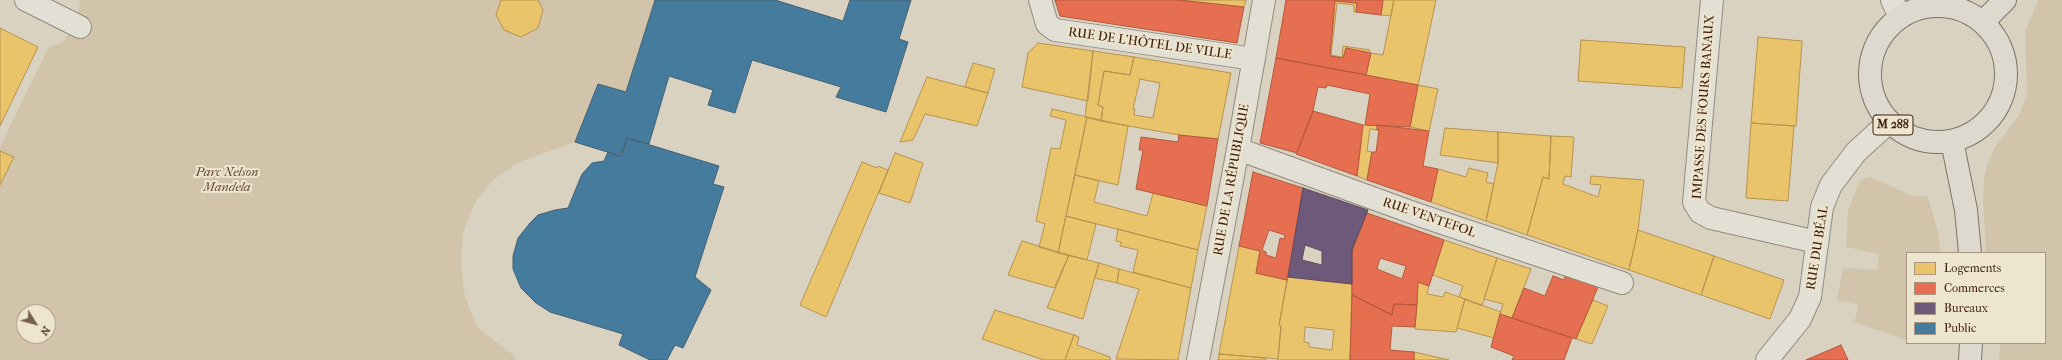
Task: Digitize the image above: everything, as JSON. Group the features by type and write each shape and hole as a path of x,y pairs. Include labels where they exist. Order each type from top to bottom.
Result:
{"main road":[{"path":"1984,22 2005,0"},
{"name":"M 288","path":"1942,5 1964,10 1984,22 1997,39 2005,59 2007,81 2001,102 1989,120 1972,134 1952,141 1935,143 1918,140 1903,133 1889,122 1878,106 1871,88 1870,68 1875,48 1896,8 1920,8 1942,5"},
{"path":"1952,141 1966,210 1970,252"},
{"path":"1970,360 1971,344"}],"street":[{"path":"26,0 80,27"},
{"name":"RUE DE L'HÔTEL DE VILLE","path":"1040,0 1047,24 1055,30 1254,59"},
{"name":"RUE DE LA RÉPUBLIQUE","path":"1198,360 1238,149 1264,0"},
{"name":"IMPASSE DES FOURS BANAUX","path":"1712,0 1694,202 1700,212 1711,218 1817,242"},
{"name":"RUE DU BÉAL","path":"1767,360 1800,319 1810,297 1822,208 1831,185 1856,152 1889,122"},
{"name":"RUE VENTEFOL","path":"1238,149 1419,215 1622,283"}],"green space":[{"name":"Parc Nelson Mandela","path":"80,0 655,0 626,92 598,84 575,142 517,163 493,180 475,203 463,233 461,263 465,297 478,328 516,357 514,360 0,360 0,147 49,46 60,44 66,39 79,9"},
{"path":"2038,0 2062,0 2062,360 1999,360 2000,344 2046,344 2046,252 1986,252 1983,201 1984,179 1987,165 1995,147 2020,114 2027,92 2025,32"},
{"path":"1870,177 1910,195 1928,197 1939,235 1940,252 1906,252 1906,340 1854,322 1859,305 1837,300 1843,268 1877,270 1879,254 1846,247 1848,211 1859,181"}],"building: Logements":[{"path":"501,0 538,0 543,10 538,28 521,37 504,30 496,15"},
{"path":"1178,0 1246,0 1244,7"},
{"path":"1383,0 1394,0 1391,16 1381,15"},
{"path":"1394,0 1436,0 1418,85 1366,75 1371,53 1383,55"},
{"path":"1335,1 1357,3 1356,12 1354,12 1354,5 1337,3 1331,55 1342,57 1343,46 1370,50 1369,53 1346,48 1343,58 1330,56"},
{"path":"0,28 38,47 0,126"},
{"path":"1758,37 1802,41 1796,126 1751,123"},
{"path":"1581,40 1685,47 1682,88 1578,81"},
{"path":"1038,43 1093,51 1088,101 1022,87 1028,53"},
{"path":"1093,51 1134,57 1130,75 1104,71 1098,105 1103,107 1101,121 1085,117"},
{"path":"1134,57 1231,73 1218,139 1179,135 1101,121 1103,107 1098,105 1104,71 1130,75","holes":["1140,79 1160,83 1153,118 1134,115 1135,109 1133,109"]},
{"path":"973,63 995,69 988,93 965,87"},
{"path":"927,77 988,93 977,126 925,114 913,140 900,142"},
{"path":"1418,85 1438,89 1429,131 1410,127"},
{"path":"1052,109 1087,117 1058,253 1039,247 1045,224 1036,221 1051,148 1060,149 1066,120 1050,116"},
{"path":"1087,117 1128,126 1118,185 1075,175"},
{"path":"1751,123 1794,126 1788,201 1746,198"},
{"path":"1363,125 1377,125 1377,130 1370,129 1367,151 1372,152 1367,180 1357,176"},
{"path":"1445,128 1498,132 1498,163 1440,155"},
{"path":"1498,132 1551,136 1549,179 1543,177 1527,235 1486,221 1498,163"},
{"path":"1551,136 1574,137 1571,177 1565,176 1563,184 1598,197 1601,185 1590,184 1591,176 1644,180 1638,230 1629,270 1527,235 1543,177 1549,179"},
{"path":"0,151 14,157 0,185"},
{"path":"895,153 923,163 910,203 879,193"},
{"path":"862,162 877,168 878,166 888,170 826,317 800,305"},
{"path":"1469,168 1488,173 1486,182 1494,184 1486,221 1431,202 1438,169 1466,177"},
{"path":"1075,175 1099,181 1094,202 1147,216 1153,193 1207,206 1198,250 1066,216"},
{"path":"1066,216 1096,224 1087,260 1058,253"},
{"path":"1118,229 1198,250 1191,288 1133,272 1138,250 1120,246 1121,242 1116,241"},
{"path":"1638,230 1714,256 1701,295 1629,270"},
{"path":"1444,240 1497,258 1482,306 1459,297 1463,286 1433,275"},
{"path":"1022,241 1069,255 1054,288 1008,275"},
{"path":"1239,246 1260,251 1256,273 1287,280 1279,325 1281,326 1278,359 1219,354"},
{"path":"1069,255 1099,263 1083,319 1047,308"},
{"path":"1714,256 1784,280 1770,319 1701,295"},
{"path":"1497,258 1531,269 1512,318 1500,314 1503,304 1484,299"},
{"path":"1099,263 1119,269 1117,283 1095,278"},
{"path":"1119,269 1191,288 1178,360 1116,359 1139,289 1117,283"},
{"path":"1288,277 1352,284 1350,360 1278,360 1281,326 1279,325","holes":["1305,327 1334,330 1332,350 1309,347 1309,343 1304,342"]},
{"path":"1418,282 1429,286 1427,294 1443,297 1445,292 1465,299 1456,332 1415,329"},
{"path":"1465,299 1501,312 1494,338 1457,328"},
{"path":"1593,300 1608,306 1592,344 1576,339"},
{"path":"995,310 1074,335 1065,360 1044,360 982,339"},
{"path":"1074,335 1079,337 1077,345 1110,357 1110,360 1065,360"},
{"path":"1414,352 1449,360 1414,360"},
{"path":"1219,354 1266,358 1265,360 1218,360"}],"building: Commerces":[{"path":"1055,0 1178,0 1244,7 1237,43 1060,16"},
{"path":"1286,0 1383,0 1381,15 1356,12 1357,3 1335,1 1330,56 1343,58 1346,48 1371,53 1366,75 1276,58"},
{"path":"1276,58 1418,85 1410,127 1365,125 1370,94 1327,85 1326,88 1318,87 1313,111 1297,153 1260,143"},
{"path":"1313,111 1363,125 1357,176 1296,154"},
{"path":"1377,125 1429,131 1423,166 1438,169 1431,202 1367,180 1372,152 1376,152 1379,130 1377,130"},
{"path":"1179,135 1218,139 1207,206 1136,189 1143,150 1139,150 1141,137 1178,142"},
{"path":"1253,172 1303,188 1287,280 1256,273 1260,251 1239,246","holes":["1269,230 1285,235 1284,239 1280,238 1276,258 1266,255 1266,252 1262,250"]},
{"path":"1367,213 1444,240 1429,286 1418,282 1417,305 1394,304 1392,315 1352,295 1352,250","holes":["1380,258 1406,266 1402,279 1377,269"]},
{"path":"1553,276 1564,280 1565,276 1598,287 1576,339 1512,318 1524,288 1545,296"},
{"path":"1352,295 1392,315 1394,304 1417,305 1415,327 1392,326 1390,350 1414,352 1414,360 1350,360"},
{"path":"1500,314 1572,338 1564,360 1512,360 1514,356 1491,347"},
{"path":"1841,345 1848,360 1806,360"}],"building: Bureaux":[{"path":"1303,188 1368,210 1352,250 1352,284 1288,277","holes":["1305,245 1322,251 1322,265 1302,260"]}],"building: Public":[{"path":"655,0 775,0 843,21 850,0 911,0 899,39 908,42 886,112 836,97 841,87 752,60 735,113 708,105 713,90 669,76 649,144 627,138 620,156 575,142 598,84 626,92"},
{"path":"627,138 719,166 713,184 724,187 695,277 711,290 683,348 675,345 667,360 650,360 619,345 623,334 550,312 536,303 521,288 513,269 513,256 518,238 530,223 538,215 568,208 582,174 592,163 604,161 608,152 621,157"}]}
